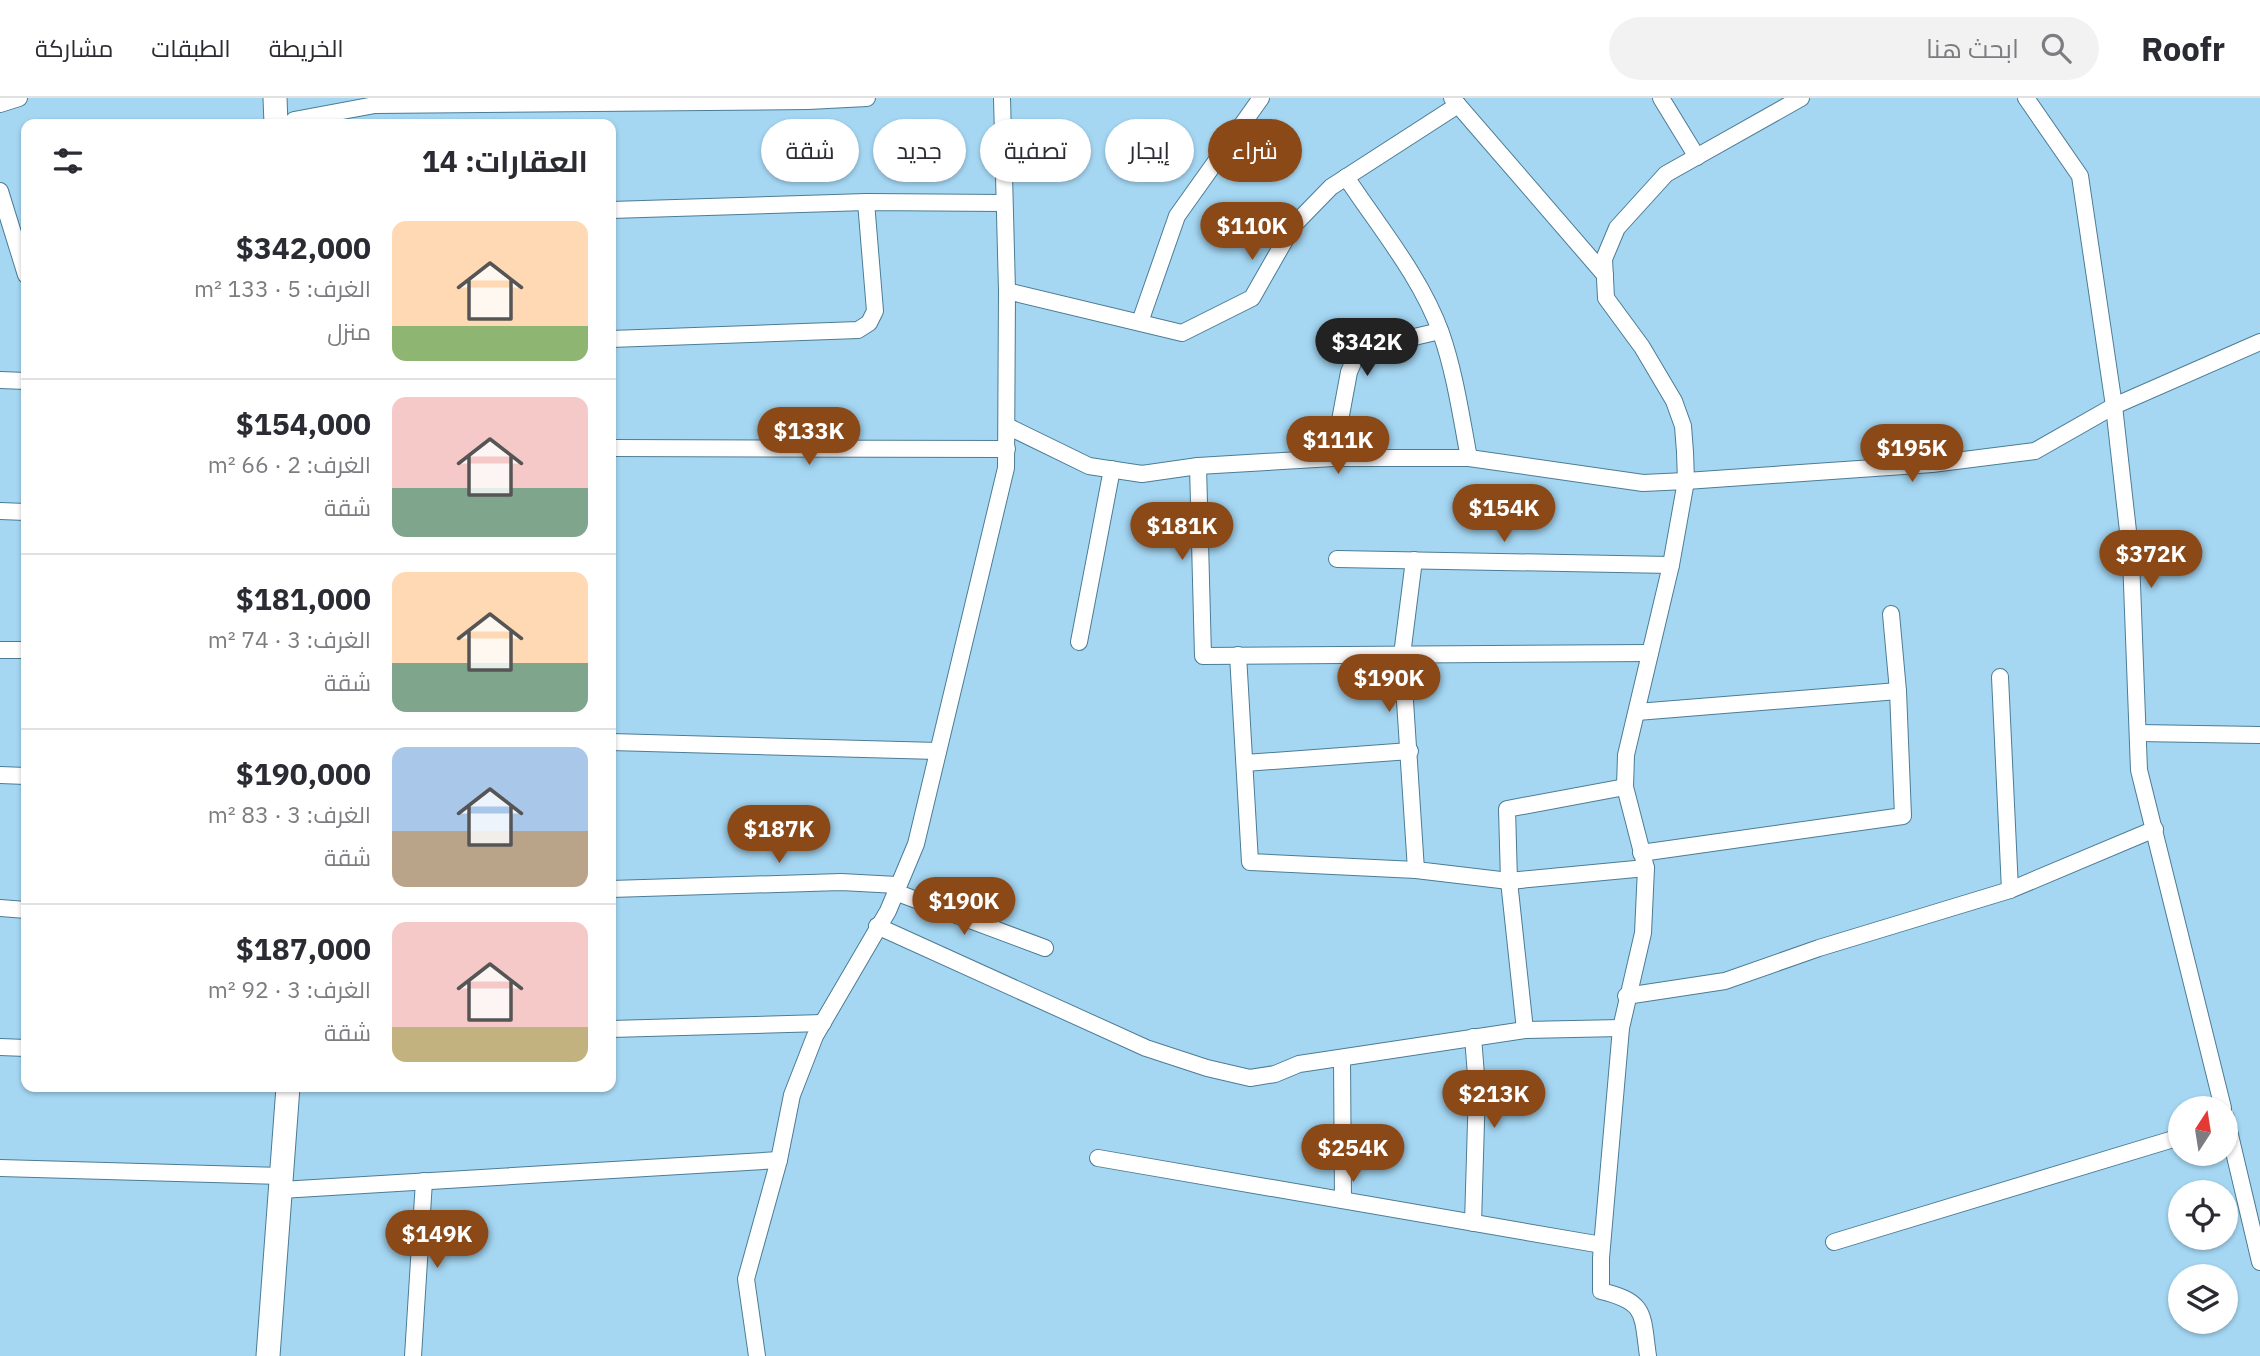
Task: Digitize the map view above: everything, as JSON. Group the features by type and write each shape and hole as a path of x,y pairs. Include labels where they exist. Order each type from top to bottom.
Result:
{"street":[{"path":"0,104 19,98"},
{"path":"275,98 276,119"},
{"path":"299,119 375,105 867,98"},
{"path":"757,1356 746,1279 779,1160 792,1095 823,1023 877,926 916,845 1006,468 1007,290 1002,98"},
{"path":"1139,322 1177,216 1261,98"},
{"path":"1661,98 1697,157"},
{"path":"1648,1356 1642,1312 1632,1302 1601,1291 1602,1245 1621,1028 1626,996 1643,933 1644,861 1625,787 1626,755 1671,565 1686,481 1683,426 1674,401 1642,346 1606,298 1604,259 1616,228 1666,174 1801,98"},
{"path":"2026,98 2080,176 2115,406 2132,558 2139,770 2221,1096"},
{"path":"1007,290 1182,333 1252,298 1293,226 1331,187 1455,102 1605,275"},
{"path":"1346,177 1417,285 1440,331 1454,379 1469,458"},
{"path":"0,191 18,221 21,241"},
{"path":"616,210 866,202 1003,203"},
{"path":"616,339 858,330 869,323 875,310 866,202"},
{"path":"1333,458 1349,372 1356,356 1380,345 1440,331"},
{"path":"1007,426 1089,466 1142,474 1198,466 1333,458 1469,458 1643,483 1686,481 1932,464 2035,451 2115,406 2260,342"},
{"path":"0,380 21,381"},
{"path":"616,448 1007,449"},
{"path":"1198,466 1203,656 1650,653"},
{"path":"1079,642 1112,470"},
{"path":"0,511 21,512"},
{"path":"1337,559 1671,565"},
{"path":"1414,560 1402,654 1416,870"},
{"path":"1238,655 1250,862 1416,870 1509,881 1644,861 1903,816 1898,691 1891,614"},
{"path":"0,650 21,650"},
{"path":"2000,677 2010,890"},
{"path":"1637,712 1898,691"},
{"path":"2138,733 2260,736"},
{"path":"616,743 938,751"},
{"path":"1245,763 1410,751"},
{"path":"0,775 21,776"},
{"path":"1525,1030 1509,881 1507,809 1625,787"},
{"path":"1626,996 1726,981 1819,948 2010,890 2155,829"},
{"path":"616,889 841,882 896,889 1045,948"},
{"path":"0,908 21,910"},
{"path":"877,926 1146,1048 1207,1068 1250,1078 1275,1074 1299,1064 1525,1030 1621,1028"},
{"path":"616,1028 823,1023"},
{"path":"1473,1223 1478,1088 1474,1037"},
{"path":"0,1047 21,1048"},
{"path":"1342,1058 1343,1200"},
{"path":"268,1356 288,1092"},
{"path":"1834,1242 2168,1141"},
{"path":"1098,1158 1602,1245"},
{"path":"0,1168 281,1183 424,1181 779,1160"},
{"path":"2237,1166 2260,1262"},
{"path":"413,1356 424,1181"}]}
